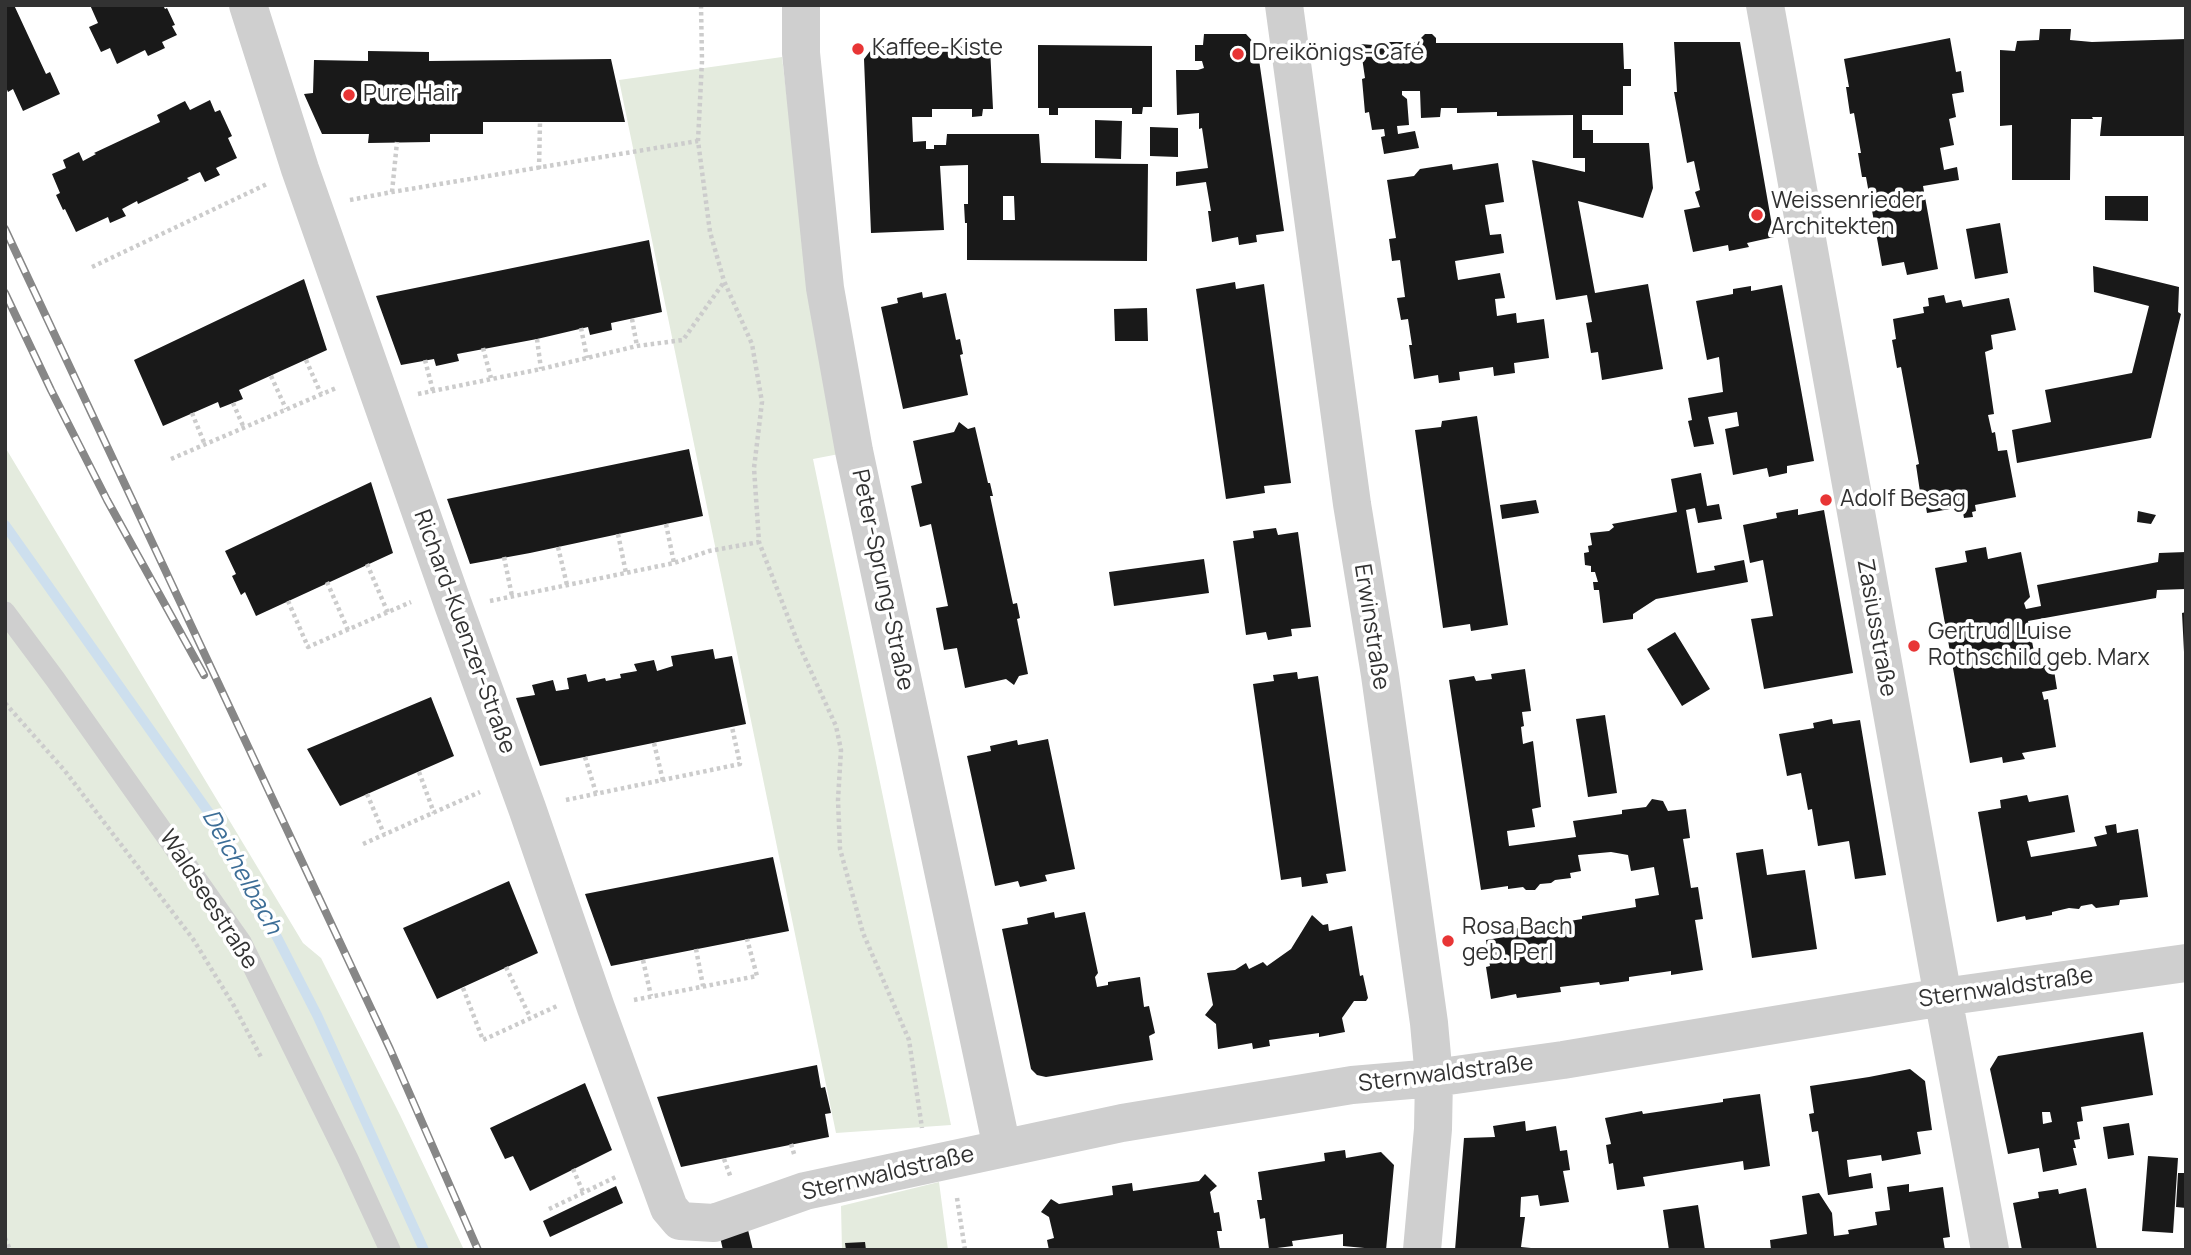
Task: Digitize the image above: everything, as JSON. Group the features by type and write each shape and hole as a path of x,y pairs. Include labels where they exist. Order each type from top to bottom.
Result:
{"street":[{"name":"Richard-Kuenzer-Straße","path":"248,5 300,169 668,1208 680,1221 714,1223"},
{"name":"Peter-Sprung-Straße","path":"801,5 801,53 830,315 854,451 1002,1148"},
{"name":"Erwinstraße","path":"1284,5 1352,504 1380,675 1429,1023 1434,1078 1433,1129 1422,1250"},
{"name":"Zasiusstraße","path":"1765,5 1942,997 1990,1250"},
{"name":"Sternwaldstraße","path":"714,1223 805,1191 1122,1123 1352,1085 1434,1078 1563,1060 1942,997 2186,962"}],"lane":[{"name":"Waldseestraße","path":"5,612 55,678 241,942 348,1158 390,1250"}],"path":[{"path":"701,5 702,61 698,141 710,232 724,281 752,344 762,402 754,468 759,542 798,643 836,726 841,750 838,800 840,849 863,933 909,1040 939,1161 965,1250"},
{"path":"539,169 540,122"},
{"path":"315,208 392,191 698,141"},
{"path":"392,191 397,142"},
{"path":"92,267 300,169"},
{"path":"171,459 321,394 377,386 433,391 638,346 683,340 724,281"},
{"path":"632,319 638,346"},
{"path":"581,328 587,358"},
{"path":"537,339 541,369"},
{"path":"483,348 491,378"},
{"path":"306,360 321,394"},
{"path":"425,360 433,391"},
{"path":"271,376 286,409"},
{"path":"233,403 244,428"},
{"path":"192,413 205,445"},
{"path":"666,524 674,563"},
{"path":"618,534 626,573"},
{"path":"288,601 308,648 388,612 451,597 512,596 674,563 709,551 759,542"},
{"path":"558,547 567,585"},
{"path":"505,557 512,596"},
{"path":"367,564 388,612"},
{"path":"327,582 348,630"},
{"path":"5,703 65,771 193,939 265,1064"},
{"path":"363,844 434,813 521,792 596,793 740,764 732,727"},
{"path":"654,743 663,781"},
{"path":"585,757 596,793"},
{"path":"419,772 434,813"},
{"path":"368,794 384,834"},
{"path":"463,988 483,1040 530,1017 593,1000 651,996 757,976 747,939"},
{"path":"696,949 703,986"},
{"path":"643,960 651,996"},
{"path":"506,967 530,1017"},
{"path":"549,1209 651,1161"},
{"path":"573,1168 583,1192"},
{"path":"5,1238 10,1250"}],"shaded area":[{"path":"782,57 807,262 839,454 813,459 951,1125 836,1133 619,80"},
{"path":"5,447 303,943 321,958 464,1250 5,1250"},
{"path":"939,1182 948,1250 842,1250 841,1206"}],"building":[{"path":"5,5 14,5 46,74 50,72 60,94 23,111 13,89 8,92 5,85"},
{"path":"90,5 163,5 175,25 172,26 177,35 162,42 165,48 148,56 145,50 117,64 110,48 101,52 89,27 98,23"},
{"path":"2040,29 2071,29 2070,40 2092,42 2186,39 2186,136 2100,136 2102,117 2071,119 2070,180 2012,180 2012,125 2000,126 2000,50 2015,51 2017,41 2039,40"},
{"path":"1204,34 1246,34 1257,46 1284,231 1256,235 1257,242 1239,245 1238,237 1212,242 1206,182 1176,186 1176,172 1208,168 1202,128 1199,129 1199,113 1177,115 1176,70 1204,68 1202,61 1195,61 1195,45 1203,45"},
{"path":"1425,34 1432,34 1436,43 1623,43 1624,69 1631,69 1631,86 1623,86 1623,115 1582,115 1582,130 1593,130 1593,143 1649,143 1653,188 1643,218 1578,201 1595,293 1648,284 1663,369 1602,380 1598,352 1591,353 1586,323 1592,322 1587,295 1556,300 1532,160 1585,172 1585,158 1573,158 1573,115 1497,116 1497,112 1457,113 1457,108 1441,108 1440,117 1421,118 1420,91 1402,91 1402,95 1407,99 1409,125 1397,126 1398,134 1415,131 1419,148 1384,154 1381,137 1385,136 1384,129 1372,130 1369,112 1365,113 1362,79 1365,78 1360,44 1386,46 1386,42 1421,42"},
{"path":"1950,38 1956,72 1961,71 1964,92 1952,94 1956,117 1949,119 1954,145 1940,148 1944,170 1957,167 1959,180 1923,186 1938,269 1907,275 1904,262 1882,266 1866,177 1862,177 1854,113 1850,114 1844,59"},
{"path":"1674,42 1740,42 1774,237 1747,243 1749,247 1729,251 1728,245 1693,252 1684,210 1700,207 1695,192 1700,190 1694,161 1687,163 1674,92 1677,92"},
{"path":"1038,45 1152,46 1152,107 1143,107 1142,114 1132,114 1132,108 1058,108 1058,115 1049,115 1049,108 1038,108"},
{"path":"874,46 990,47 993,109 983,109 982,116 972,117 972,109 932,109 932,117 912,117 913,142 926,141 926,149 934,149 934,145 946,145 947,134 1039,134 1041,163 1148,164 1147,261 967,260 964,204 968,204 968,165 940,166 944,230 871,233 864,59","holes":["1003,196 1014,196 1015,220 1003,220"]},
{"path":"368,51 429,52 429,61 611,59 625,122 483,122 483,134 430,134 430,142 368,143 369,134 322,134 304,94 313,93 314,60 368,61"},
{"path":"210,100 215,112 220,110 232,136 228,138 237,158 216,168 220,175 205,182 200,172 187,178 189,180 122,209 126,216 110,223 108,217 76,232 56,195 60,193 52,174 66,168 63,160 79,152 83,161 96,154 94,153 160,122 157,115 185,101 190,110"},
{"path":"1095,120 1122,121 1121,159 1095,158"},
{"path":"1150,127 1178,128 1178,157 1150,156"},
{"path":"1498,163 1504,202 1485,205 1490,235 1501,234 1504,253 1455,261 1458,280 1500,273 1505,298 1495,299 1497,316 1516,313 1517,323 1544,319 1549,358 1514,363 1515,373 1494,376 1493,367 1459,372 1460,380 1439,383 1438,375 1414,379 1408,319 1401,320 1397,298 1405,297 1400,260 1392,261 1389,239 1396,238 1387,180 1414,176 1420,169 1452,164 1453,170"},
{"path":"2105,196 2148,196 2148,221 2105,220"},
{"path":"2000,223 2008,273 1975,279 1966,229"},
{"path":"649,240 662,312 611,323 612,330 590,335 588,327 457,354 459,361 436,366 434,359 401,365 376,296"},
{"path":"2093,266 2179,287 2178,312 2181,314 2151,438 2017,463 2012,430 2051,422 2045,390 2132,373 2149,306 2094,292"},
{"path":"304,279 327,350 239,390 243,399 220,408 218,402 163,426 134,360"},
{"path":"1235,282 1236,289 1264,284 1291,483 1264,486 1265,493 1226,499 1196,289"},
{"path":"1782,285 1814,461 1787,466 1787,473 1769,477 1767,468 1733,475 1725,429 1739,426 1737,412 1708,417 1714,444 1694,447 1688,421 1692,420 1688,398 1723,392 1719,357 1707,360 1696,301 1733,294 1733,289 1751,286 1751,291"},
{"path":"922,292 923,298 946,293 956,340 960,339 963,354 960,355 968,395 903,409 881,307 898,303 897,298"},
{"path":"1944,295 1946,303 1961,300 1963,307 2009,298 2016,330 1991,335 1993,349 1985,352 1994,414 1988,415 1992,433 1995,432 1998,451 2007,450 2016,497 1975,505 1973,517 1964,518 1963,513 1958,514 1956,508 1927,513 1923,491 1920,492 1916,465 1919,464 1901,367 1897,368 1892,340 1896,339 1893,319 1924,313 1923,307 1929,306 1928,298"},
{"path":"1147,308 1148,341 1115,341 1114,309"},
{"path":"1477,416 1508,625 1471,631 1470,624 1443,628 1415,430 1441,427 1442,421"},
{"path":"959,422 968,429 975,427 993,496 990,496 1013,604 1017,603 1020,618 1017,619 1028,674 1019,676 1014,685 1006,679 965,688 957,648 944,650 936,608 948,606 931,524 920,527 911,486 922,483 913,441 954,432"},
{"path":"689,449 703,516 470,564 447,499"},
{"path":"1701,473 1707,506 1719,504 1722,519 1698,523 1695,508 1686,510 1697,573 1715,570 1714,566 1744,560 1748,582 1656,599 1633,614 1633,619 1603,623 1599,590 1594,590 1593,582 1598,582 1595,572 1591,572 1591,566 1585,565 1584,553 1589,552 1588,546 1592,545 1590,533 1609,531 1614,527 1612,524 1677,512 1671,479"},
{"path":"371,482 393,553 256,616 245,592 241,595 232,576 236,574 225,551"},
{"path":"1536,500 1539,513 1502,519 1500,505"},
{"path":"1798,509 1798,515 1824,510 1853,673 1764,689 1751,619 1773,616 1763,560 1750,563 1743,525 1777,518 1776,513"},
{"path":"2138,511 2156,515 2151,524 2137,522"},
{"path":"1276,528 1278,535 1298,532 1311,627 1291,629 1292,636 1268,640 1266,632 1246,635 1233,541 1254,538 1253,531"},
{"path":"1986,547 1988,559 2021,552 2030,597 2024,603 2026,609 2041,606 2037,585 2158,562 2159,553 2186,552 2186,589 2157,590 2156,598 2028,621 2037,667 2053,664 2057,689 2042,692 2044,700 2048,699 2056,747 2022,753 2025,759 2003,763 2002,757 1970,763 1935,568 1967,562 1965,551"},
{"path":"1204,559 1209,593 1114,606 1109,572"},
{"path":"2186,612 2186,652 2184,652 2182,613"},
{"path":"1675,632 1710,689 1682,706 1647,649"},
{"path":"713,649 715,659 732,656 746,724 540,766 516,698 535,695 532,685 553,680 556,691 569,689 567,678 586,674 588,682 621,678 620,674 637,671 634,664 654,660 657,671 673,666 671,656"},
{"path":"1525,669 1531,711 1522,712 1524,726 1521,727 1523,744 1533,741 1541,807 1532,809 1535,827 1507,831 1509,846 1576,837 1573,821 1622,814 1622,810 1646,807 1652,799 1663,801 1668,811 1686,809 1690,838 1683,839 1691,888 1698,887 1703,919 1695,920 1703,970 1671,975 1671,971 1629,977 1629,981 1560,987 1561,992 1517,998 1516,994 1491,999 1486,967 1490,966 1486,940 1505,937 1505,930 1534,926 1535,934 1546,932 1545,925 1636,907 1635,899 1659,895 1654,867 1631,871 1628,855 1611,852 1578,855 1581,871 1570,873 1571,878 1540,884 1535,890 1526,890 1523,887 1508,889 1508,886 1481,890 1449,680 1474,676 1476,681 1492,679 1491,674"},
{"path":"1297,672 1298,679 1318,676 1346,871 1326,874 1328,883 1302,887 1301,877 1281,880 1253,684 1274,681 1273,675"},
{"path":"431,697 454,756 340,806 307,749"},
{"path":"1605,715 1617,793 1588,797 1576,719"},
{"path":"1832,719 1833,724 1860,720 1886,875 1855,879 1849,841 1818,846 1812,809 1808,810 1801,773 1787,776 1779,734 1814,728 1813,723"},
{"path":"1048,739 1075,869 1045,875 1047,881 1020,887 1018,881 995,886 967,756 991,751 990,746 1017,740 1018,745"},
{"path":"2027,795 2029,802 2068,795 2075,832 2027,841 2031,857 2097,846 2094,837 2107,834 2105,826 2116,824 2117,833 2138,829 2148,897 2120,900 2119,905 2096,908 2092,904 2026,920 2025,916 1997,922 1978,812 2001,808 2000,800"},
{"path":"1763,849 1767,875 1805,870 1817,949 1752,958 1736,853"},
{"path":"773,857 789,931 611,966 585,894"},
{"path":"509,881 538,953 437,999 403,928"},
{"path":"1054,912 1055,918 1085,912 1098,973 1095,977 1097,987 1108,985 1108,982 1140,977 1144,1007 1149,1006 1155,1033 1149,1036 1153,1060 1046,1077 1037,1075 1031,1069 1002,929 1028,924 1027,918"},
{"path":"1312,915 1323,925 1328,924 1329,931 1352,926 1360,976 1363,975 1368,998 1366,1001 1354,1001 1342,1018 1345,1032 1319,1037 1319,1033 1269,1040 1270,1046 1253,1049 1252,1043 1218,1049 1216,1024 1205,1015 1213,1005 1207,973 1235,970 1246,963 1249,969 1263,962 1267,966 1291,949"},
{"path":"2143,1032 2153,1095 2081,1107 2083,1121 2077,1122 2080,1139 2074,1140 2076,1148 2073,1148 2077,1165 2043,1172 2039,1148 2008,1154 1990,1069 1998,1056","holes":["2042,1112 2050,1112 2052,1122 2043,1124"]},
{"path":"817,1065 821,1088 825,1087 831,1113 825,1114 829,1137 681,1167 657,1097"},
{"path":"1910,1069 1925,1081 1932,1130 1917,1132 1921,1154 1882,1161 1881,1155 1847,1160 1849,1177 1871,1173 1873,1188 1828,1195 1818,1131 1812,1132 1809,1114 1814,1113 1810,1086"},
{"path":"585,1083 612,1150 530,1191 513,1156 505,1159 490,1128"},
{"path":"1760,1094 1770,1166 1744,1170 1743,1161 1643,1177 1645,1186 1617,1190 1613,1163 1609,1164 1606,1145 1611,1144 1605,1118 1723,1102 1723,1099"},
{"path":"1525,1121 1526,1131 1556,1126 1560,1151 1567,1150 1570,1170 1563,1171 1569,1202 1540,1206 1538,1195 1521,1197 1520,1217 1525,1217 1521,1247 1531,1250 1455,1250 1464,1138 1495,1137 1493,1126"},
{"path":"2129,1123 2134,1155 2108,1159 2103,1127"},
{"path":"1345,1150 1346,1158 1381,1152 1394,1165 1386,1250 1343,1246 1343,1234 1292,1241 1293,1246 1269,1249 1265,1218 1260,1219 1257,1200 1262,1200 1258,1172 1325,1161 1324,1153"},
{"path":"2148,1156 2178,1158 2173,1233 2142,1231"},
{"path":"2178,1173 2186,1173 2186,1208 2176,1207"},
{"path":"1205,1174 1217,1186 1210,1192 1214,1213 1219,1212 1222,1231 1217,1231 1220,1250 1049,1250 1047,1240 1054,1238 1049,1217 1041,1212 1051,1199 1059,1204 1113,1195 1112,1186 1132,1183 1133,1191 1199,1181"},
{"path":"1909,1184 1909,1192 1943,1187 1950,1237 1943,1238 1945,1250 1771,1250 1770,1240 1807,1234 1802,1196 1819,1193 1832,1213 1834,1236 1849,1234 1848,1230 1877,1225 1875,1212 1890,1210 1887,1187"},
{"path":"616,1186 623,1203 550,1237 543,1221"},
{"path":"2086,1188 2097,1250 2022,1250 2013,1203 2039,1198 2038,1192 2058,1189 2059,1194"},
{"path":"1698,1205 1705,1250 1669,1250 1663,1210"},
{"path":"748,1230 753,1250 723,1250 720,1237"},
{"path":"865,1242 866,1250 846,1250 845,1243"}],"waterway":[{"name":"Deichelbach","path":"5,525 224,834 317,1015 424,1250"}],"railway":[{"path":"5,229 390,1049 478,1250"},
{"path":"5,293 107,500 204,675"}],"place":[{"name":"Kaffee-Kiste","path":"858,49"},
{"name":"Dreikönigs-Café","path":"1238,54"},
{"name":"Pure Hair","path":"349,95"},
{"name":"Weissenrieder Architekten","path":"1757,215"},
{"name":"Adolf Besag","path":"1826,500"},
{"name":"Gertrud Luise Rothschild geb. Marx","path":"1914,646"},
{"name":"Rosa Bach geb. Perl","path":"1448,941"}]}
